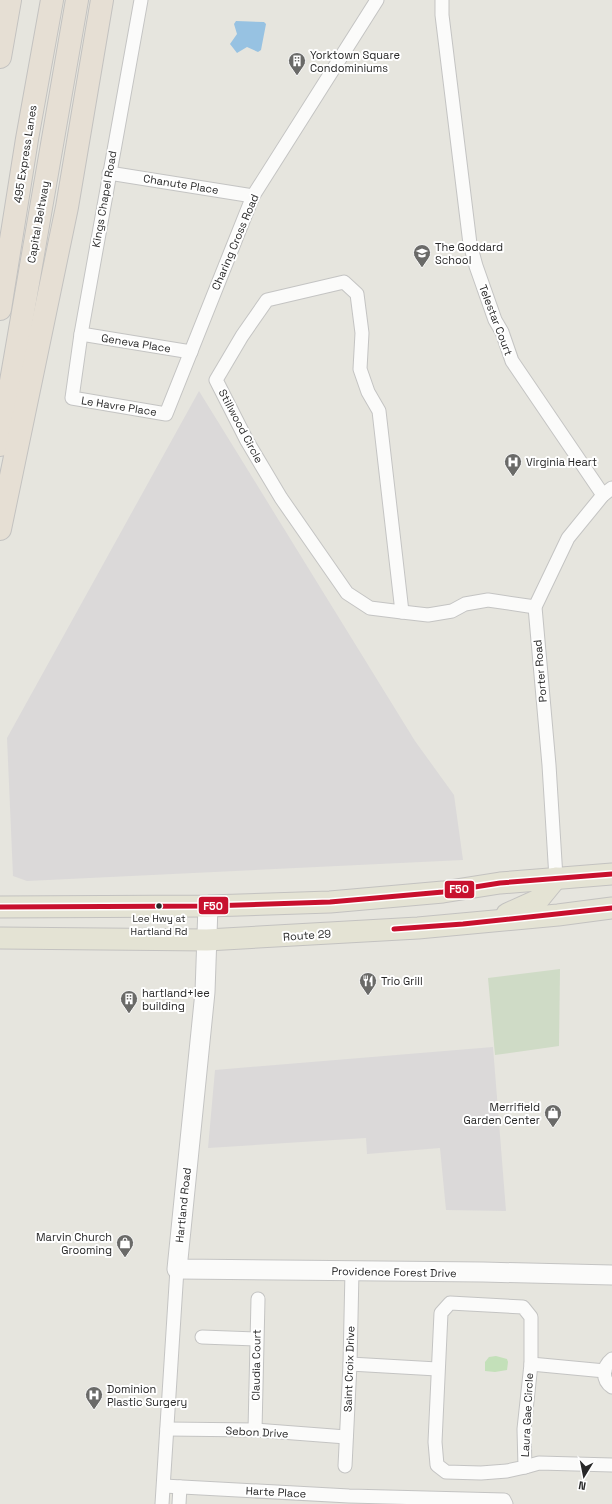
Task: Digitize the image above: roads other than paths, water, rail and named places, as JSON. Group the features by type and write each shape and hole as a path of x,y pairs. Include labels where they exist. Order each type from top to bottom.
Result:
{"highway":[{"path":"0,57 10,0"},
{"name":"495 Express Lanes","path":"0,309 27,139 52,0"},
{"name":"Capital Beltway","path":"0,445 77,0"},
{"path":"0,529 67,207 102,0"},
{"path":"0,259 27,139"}],"main road":[{"path":"2,907 208,906 330,902 443,892 500,883 612,874"},
{"path":"494,920 538,900 556,878"},
{"name":"Route 29","path":"2,938 207,940 418,928 612,908"}],"street":[{"name":"Kings Chapel Road","path":"72,398 81,334 140,0"},
{"name":"Charing Cross Road","path":"166,414 253,196 377,0"},
{"name":"Telestar Court","path":"442,0 442,15 470,244 494,320 502,332 512,362 607,492"},
{"name":"Chanute Place","path":"109,173 253,196"},
{"name":"Stillwood Circle","path":"402,612 379,411 368,392 360,369 362,334 356,294 344,282 267,300 242,336 216,380 247,441 281,498 347,592 370,608 402,612 428,615 452,611 465,604 488,600 535,607"},
{"name":"Geneva Place","path":"81,334 191,352"},
{"name":"Le Havre Place","path":"72,398 166,414"},
{"path":"535,607 568,538 607,492"},
{"name":"Porter Road","path":"535,607 549,765 556,878"},
{"name":"Hartland Road","path":"162,1504 164,1486 164,1455 168,1430 177,1269 205,992 208,906"},
{"name":"Providence Forest Drive","path":"177,1269 483,1272 612,1276"},
{"name":"Saint Croix Drive","path":"345,1466 350,1364 352,1271"},
{"name":"Claudia Court","path":"254,1430 258,1299"},
{"name":"Laura Gae Circle","path":"450,1303 523,1307 531,1317 531,1364 524,1429 524,1467 507,1471 481,1473 446,1472 437,1465 434,1442 441,1313 450,1303"},
{"path":"202,1337 256,1339"},
{"path":"612,1359 606,1366 605,1370 607,1382 612,1387"},
{"path":"350,1364 437,1369"},
{"path":"531,1364 605,1370"},
{"name":"Sebon Drive","path":"168,1430 254,1430 346,1438"},
{"path":"524,1467 539,1463 612,1465"},
{"name":"Harte Place","path":"164,1486 349,1496 504,1500 506,1504"},
{"path":"179,1504 180,1487"}],"water":[{"path":"236,21 264,22 266,24 261,50 258,52 247,47 237,53 230,44 237,34 234,24"}],"place":[{"name":"Yorktown Square Condominiums","path":"297,76"},
{"name":"The Goddard School","path":"422,268"},
{"name":"Virginia Heart","path":"513,477"},
{"name":"Lee Hwy at Hartland Rd","path":"159,906"},
{"name":"Trio Grill","path":"368,996"},
{"name":"hartland+lee building","path":"129,1014"},
{"name":"Merrifield Garden Center","path":"553,1128"},
{"name":"Marvin Church Grooming","path":"125,1258"},
{"name":"Dominion Plastic Surgery","path":"94,1410"}]}
